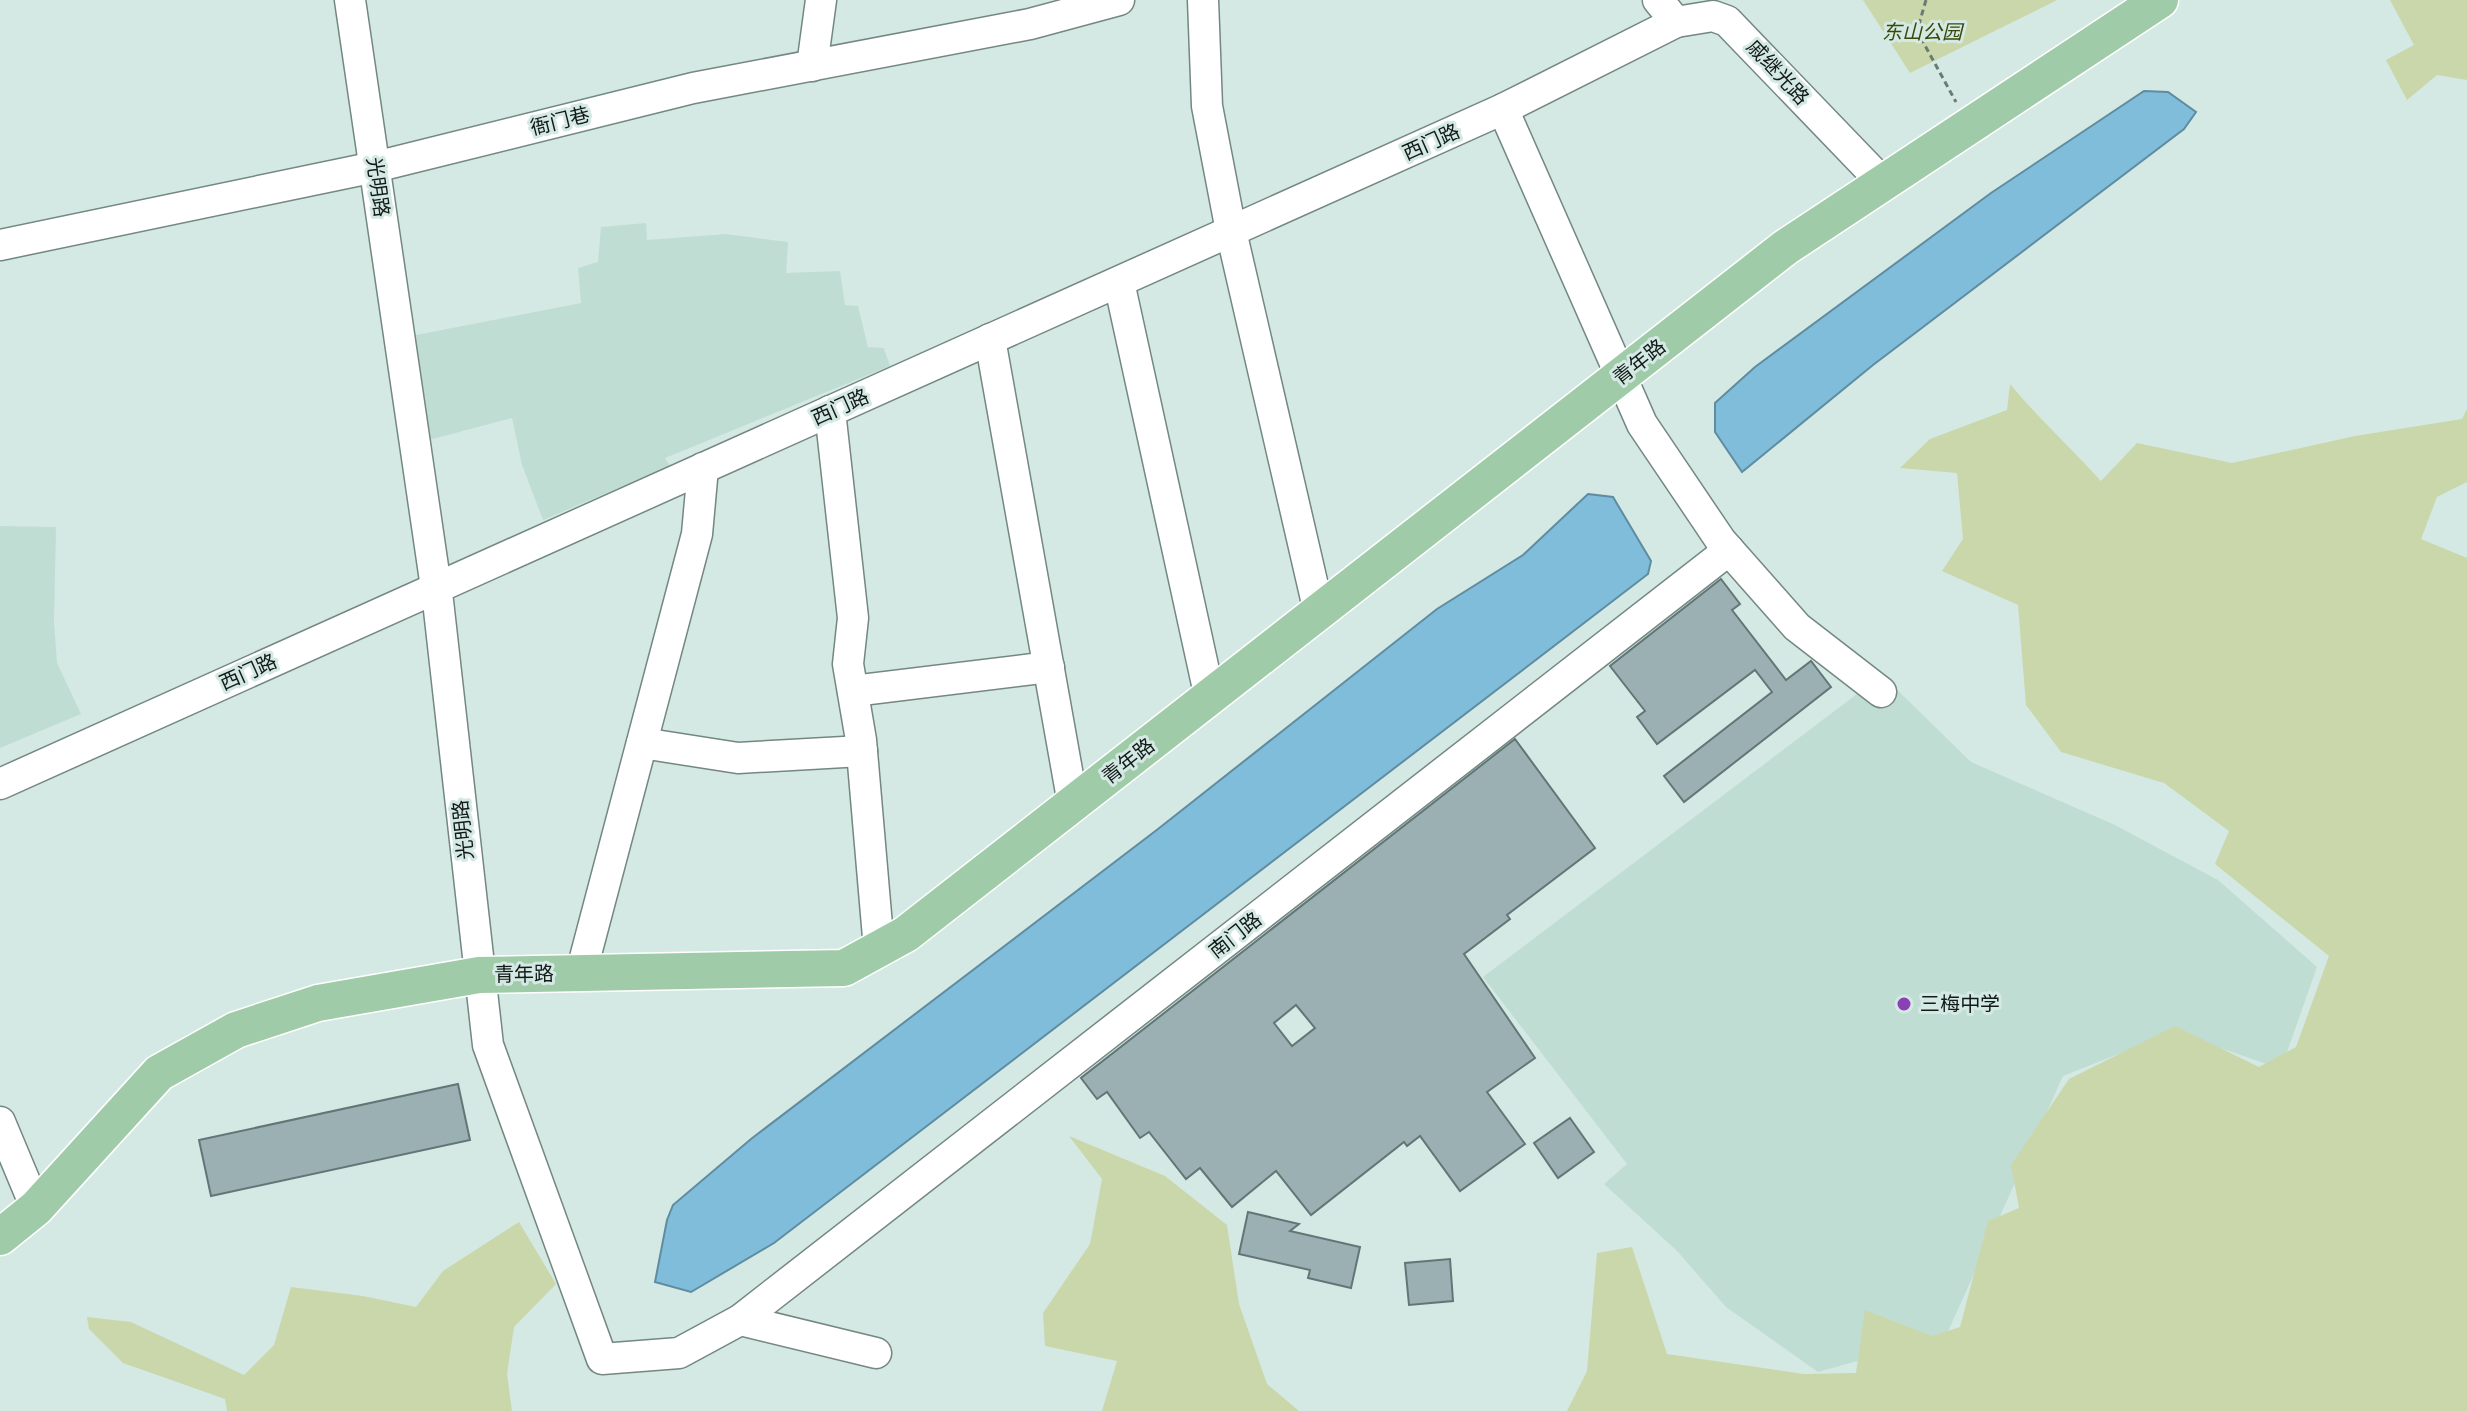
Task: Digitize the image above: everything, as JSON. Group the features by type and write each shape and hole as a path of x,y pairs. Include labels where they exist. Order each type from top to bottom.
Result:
{"main road":[{"name":"青年路","path":"0,1237 36,1208 159,1073 236,1030 318,1003 479,975 844,968 906,934 1786,247 2160,0"}],"street":[{"name":"光明路","path":"350,0 436,588 488,1045 602,1359 679,1353 740,1320"},
{"path":"812,66 821,0"},
{"name":"衙门巷","path":"0,245 375,167 693,88 1030,24 1119,0"},
{"path":"1203,0 1207,106 1231,231 1319,612"},
{"name":"西门路","path":"0,784 1503,109 1667,11"},
{"name":"戚继光路","path":"1667,11 1713,16 1727,21 1883,183"},
{"path":"1503,109 1642,424 1725,545 1797,627 1881,692"},
{"path":"1119,282 1210,698"},
{"path":"990,339 1073,804"},
{"path":"830,411 853,618 848,664 862,751 879,949"},
{"path":"581,973 697,534 703,468"},
{"name":"南门路","path":"740,1320 1725,545"},
{"path":"853,691 1049,667"},
{"path":"642,743 738,758 862,751"},
{"path":"0,1122 36,1208"},
{"path":"740,1320 876,1353"}],"path":[{"path":"1926,0 1917,31 1969,126"}],"shaded area":[{"path":"646,223 647,240 726,234 788,242 786,273 840,271 845,305 858,306 868,347 884,348 890,366 665,458 670,466 543,520 522,465 512,418 429,440 406,337 581,303 578,268 598,262 601,227"},
{"path":"0,526 56,527 54,622 57,663 81,714 0,748"},
{"name":"三梅中学","path":"1882,675 1971,762 2113,824 2218,880 2317,967 2281,1069 2174,1032 2063,1076 1946,1336 1818,1372 1726,1307 1677,1251 1604,1184 1627,1164 1483,977"}],"green space":[{"name":"东山公园","path":"1863,0 2057,0 1910,73"},
{"path":"2390,0 2467,0 2467,80 2437,75 2407,100 2386,60 2414,45"},
{"path":"2010,384 2101,481 2137,443 2232,463 2355,436 2462,419 2467,409 2467,482 2437,497 2421,539 2467,558 2467,1411 1567,1411 1587,1371 1597,1253 1632,1247 1667,1354 1804,1374 1856,1373 1865,1310 1932,1336 1960,1327 1988,1221 2019,1208 2011,1165 2069,1079 2175,1026 2259,1067 2296,1047 2329,956 2215,864 2229,831 2164,783 2061,752 2026,705 2018,605 1942,571 1963,539 1957,473 1900,468 1930,439 2007,410"},
{"path":"1069,1136 1165,1176 1227,1225 1239,1304 1267,1384 1299,1411 1102,1411 1117,1361 1045,1346 1043,1313 1090,1244 1102,1179"},
{"path":"519,1222 556,1284 514,1327 507,1374 512,1411 227,1411 225,1399 123,1363 89,1329 87,1317 131,1322 244,1375 274,1345 291,1287 363,1296 416,1307 443,1271"}],"water":[{"path":"2144,91 2168,92 2196,112 2184,129 1873,365 1742,472 1715,432 1715,403 1755,367 1991,193"},
{"path":"1588,494 1613,497 1651,561 1648,574 774,1243 691,1292 655,1282 667,1220 673,1205 751,1139 1158,829 1437,609 1523,555"}],"building":[{"path":"1721,579 1740,604 1732,610 1786,680 1811,661 1831,687 1684,802 1664,776 1772,692 1755,670 1657,744 1637,717 1645,711 1610,666"},
{"path":"1515,739 1595,848 1507,915 1510,919 1464,954 1535,1058 1487,1092 1525,1144 1460,1191 1420,1136 1407,1146 1404,1142 1311,1215 1276,1171 1232,1207 1200,1168 1186,1179 1149,1132 1140,1138 1107,1092 1097,1099 1081,1078","holes":["1296,1005 1315,1028 1292,1046 1274,1023"]},
{"path":"458,1084 470,1140 211,1196 199,1140"},
{"path":"1570,1118 1594,1152 1558,1178 1534,1143"},
{"path":"1248,1212 1299,1224 1290,1231 1360,1247 1351,1288 1308,1278 1310,1270 1239,1254"},
{"path":"1450,1259 1453,1301 1409,1305 1405,1263"}],"place":[{"name":"三梅中学","path":"1904,1004"}]}
